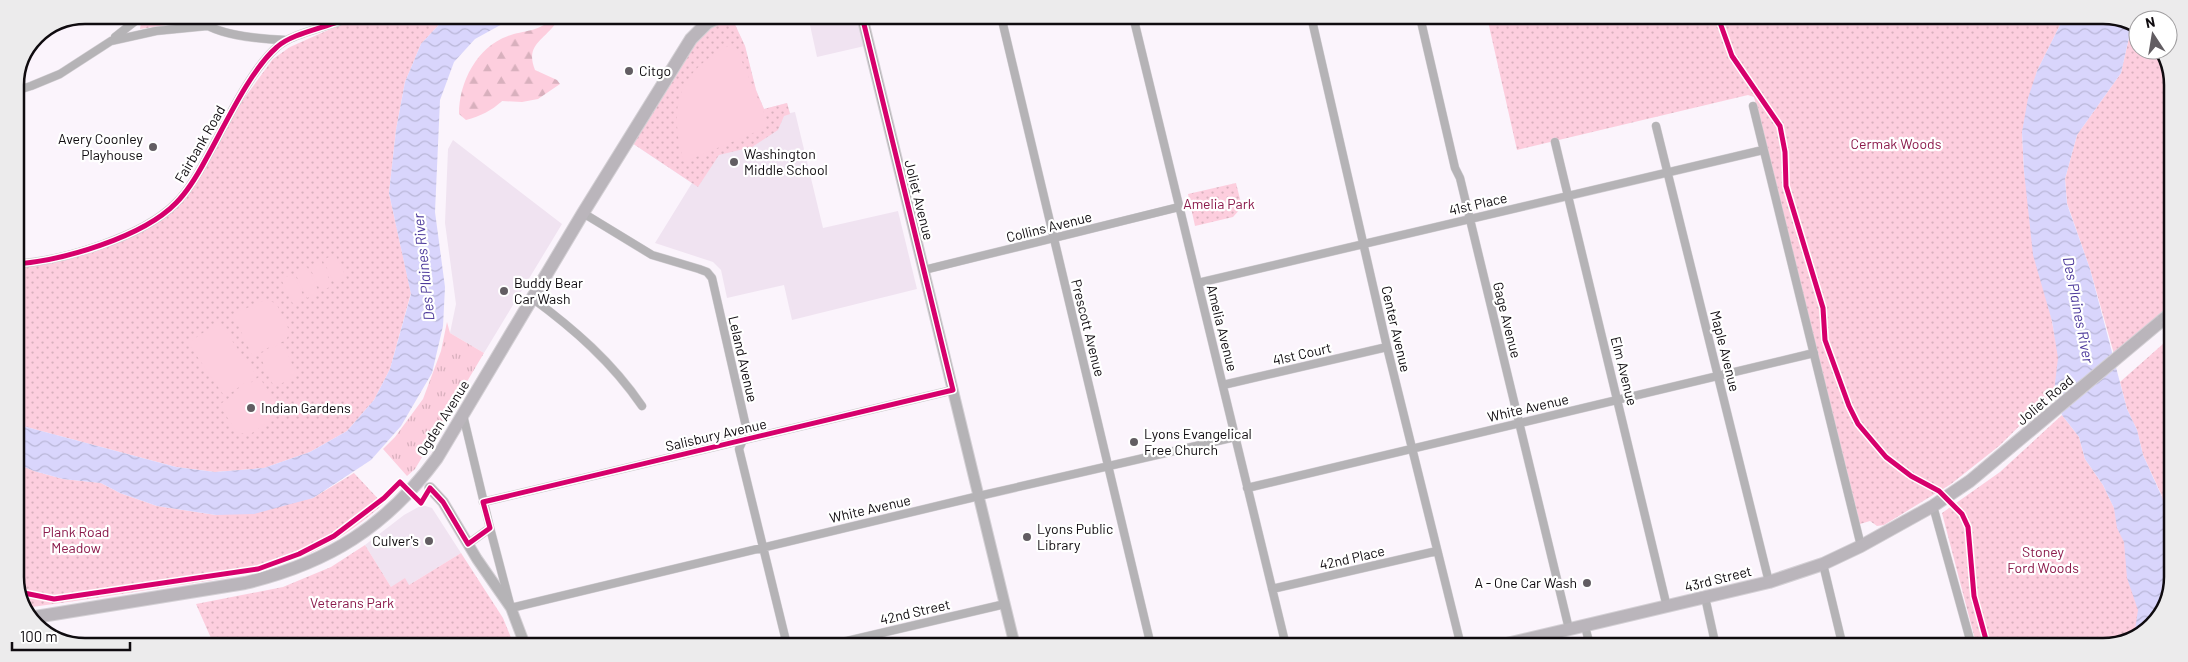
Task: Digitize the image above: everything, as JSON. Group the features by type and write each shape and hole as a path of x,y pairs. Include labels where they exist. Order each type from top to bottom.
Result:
{"main road":[{"name":"Ogden Avenue","path":"38,616 245,583 297,568 330,554 350,542 426,484 463,415 583,213 691,39 705,24"},
{"name":"Joliet Road","path":"1933,506 1970,481 2164,318"},
{"name":"43rd Street","path":"1531,638 1769,582 1823,564 1861,546 1933,506"}],"street":[{"path":"24,88 60,74 131,24"},
{"path":"204,24 240,35 286,40"},
{"name":"Fairbank Road","path":"24,263 47,260 88,249 131,232 165,213 192,184 249,83 270,54 286,40 332,24"},
{"name":"Joliet Avenue","path":"864,24 1013,638"},
{"name":"Prescott Avenue","path":"1003,24 1150,638"},
{"name":"Amelia Avenue","path":"1135,24 1284,638"},
{"name":"Center Avenue","path":"1313,24 1387,347 1459,638"},
{"name":"Gage Avenue","path":"1422,24 1455,168 1460,178 1520,423 1568,629"},
{"path":"110,40 156,30 207,26"},
{"path":"1753,106 1861,546"},
{"name":"Maple Avenue","path":"1656,126 1769,582"},
{"name":"Elm Avenue","path":"1555,142 1667,607"},
{"name":"41st Place","path":"1198,283 1763,150"},
{"name":"Collins Avenue","path":"924,270 1179,207"},
{"name":"Leland Avenue","path":"583,213 652,255 700,269 710,275 714,283 746,431 739,449 785,638"},
{"path":"532,298 573,328 603,356 626,383 642,406"},
{"name":"41st Court","path":"1223,385 1387,347"},
{"name":"White Avenue","path":"1247,488 1814,353"},
{"name":"Salisbury Avenue","path":"483,502 954,390"},
{"path":"463,415 483,502 511,608 522,638"},
{"name":"White Avenue","path":"511,608 1234,437"},
{"path":"426,484 442,502 511,608"},
{"path":"1933,506 1970,638"},
{"path":"468,544 490,528"},
{"name":"42nd Place","path":"1272,589 1437,551"},
{"path":"1823,564 1841,638"},
{"path":"1705,598 1714,638"},
{"name":"42nd Street","path":"863,638 1005,604"},
{"path":"1584,626 1588,638"}],"shaded area":[{"name":"Washington Middle School","path":"724,24 735,24 745,46 756,90 764,109 787,103 790,113 795,112 823,228 898,211 917,289 792,320 784,285 727,298 721,270 713,262 655,243 692,183 629,141"},
{"path":"810,24 864,24 869,45 817,57"},
{"path":"453,140 562,224 484,353 450,333 456,304 445,223 448,149"},
{"path":"422,505 432,508 461,553 409,585 391,587 365,545 404,515"}],"green space":[{"path":"141,24 172,24 140,29"},
{"path":"342,24 440,24 421,44 405,82 396,130 389,193 411,293 390,369 374,400 347,431 310,452 264,468 215,472 176,467 24,426 24,267 55,262 96,251 136,234 170,213 237,108 273,59 290,47"},
{"path":"544,24 555,24 537,44 532,55 532,62 535,70 557,80 560,84 538,99 522,102 502,101 486,113 466,120 459,114 462,90 466,78 487,48 508,36"},
{"path":"715,24 735,24 745,46 756,90 764,109 787,103 790,114 784,116 778,130 752,147 719,155 698,187 629,141 693,39"},
{"name":"Cermak Woods","path":"1489,24 2060,24 2037,71 2022,132 2024,171 2029,203 2059,358 2054,392 1999,446 1951,484 1884,525 1877,526 1870,521 1860,524 1754,97 1748,95 1517,150"},
{"path":"2128,42 2128,60 2159,60 2164,81 2164,310 2114,354 2090,269 2067,203 2065,179 2077,135 2121,73"},
{"path":"734,43 768,122 765,128 684,162 677,123 678,106 682,91 690,77 701,65 715,53"},
{"name":"Amelia Park","path":"1236,183 1242,207 1233,217 1195,226 1188,194"},
{"path":"335,254 347,279 335,285 323,260"},
{"path":"321,260 332,286 321,291 309,266"},
{"path":"307,267 319,292 307,298 295,273"},
{"path":"293,274 305,299 293,304 281,279"},
{"path":"265,300 276,303 290,332 286,340 252,355 233,314"},
{"path":"219,322 256,375 225,397 188,343"},
{"path":"447,322 450,333 484,353 415,469 407,476 383,449 395,437 423,399 441,351"},
{"path":"283,343 297,376 274,387 259,354"},
{"name":"Stoney Ford Woods","path":"2164,343 2164,585 2160,600 2154,611 2134,630 2111,638 1975,638 1942,513 2000,472 2062,415 2079,437 2085,459 2103,485 2114,508 2162,496 2143,455 2137,430 2127,409 2120,382"},
{"name":"Indian Gardens","path":"259,377 283,412 249,435 237,432 219,405"},
{"name":"Plank Road Meadow","path":"24,467 63,479 101,483 120,493 157,506 216,515 313,498 354,473 383,504 357,525 331,542 279,565 252,573 32,607 27,597 24,581"},
{"name":"Veterans Park","path":"365,545 391,587 405,578 409,585 461,553 503,618 511,638 211,638 196,604 283,587 331,567"}],"water":[{"name":"Des Plaines River","path":"440,24 502,24 475,39 454,62 440,100 435,212 445,287 443,326 432,373 401,426 371,460 313,498 254,514 216,515 157,506 120,493 101,483 63,479 24,467 24,426 176,467 215,472 264,468 310,452 347,431 374,400 390,369 411,294 389,193 396,130 405,82 421,44"},
{"name":"Des Plaines River","path":"2060,24 2111,24 2128,29 2128,42 2121,73 2077,135 2065,179 2067,204 2090,269 2127,409 2137,430 2143,455 2164,504 2164,585 2160,600 2154,611 2135,629 2138,610 2127,578 2124,542 2117,528 2114,508 2103,485 2085,459 2079,437 2062,415 2054,392 2058,358 2052,321 2033,255 2024,171 2022,132 2028,98 2037,71"}],"cycle path":[{"path":"24,263 55,258 101,245 144,226 162,215 185,193 203,165 247,84 267,57 277,47 293,37 332,24"},
{"path":"26,593 54,599 258,569 299,554 334,536 384,498 400,482 421,503 430,488 443,502 468,544 490,528 483,502 953,390 864,24"},
{"path":"1721,24 1732,56 1780,126 1785,152 1786,186 1823,308 1825,340 1849,406 1858,424 1886,457 1911,476 1939,491 1962,514 1968,527 1974,596 1986,638"}],"place":[{"name":"Citgo","path":"629,71"},
{"name":"Avery Coonley Playhouse","path":"153,147"},
{"name":"Washington Middle School","path":"734,162"},
{"name":"Buddy Bear Car Wash","path":"504,291"},
{"name":"Indian Gardens","path":"251,408"},
{"name":"Lyons Evangelical Free Church","path":"1134,442"},
{"name":"Lyons Public Library","path":"1027,537"},
{"name":"Culver's","path":"429,541"},
{"name":"A - One Car Wash","path":"1587,583"}]}
